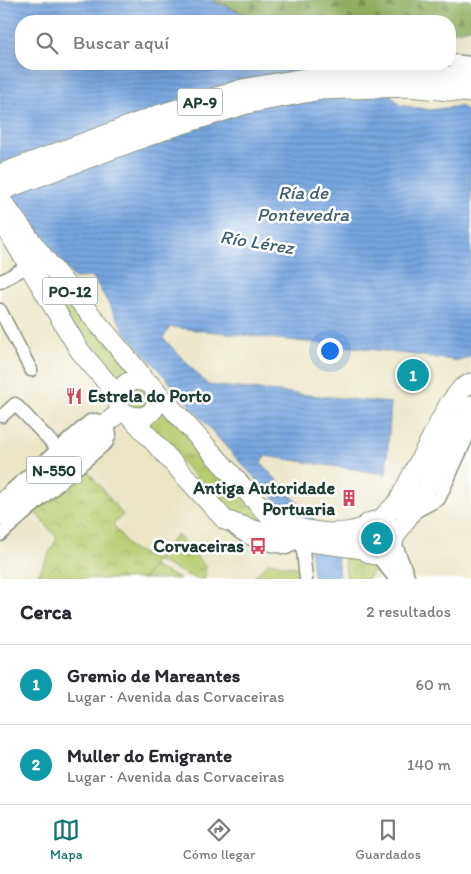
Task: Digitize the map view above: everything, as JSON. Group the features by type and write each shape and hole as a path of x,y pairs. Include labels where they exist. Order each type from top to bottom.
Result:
{"highway":[{"name":"AP-9","path":"0,174 161,114 242,89 322,75 408,80 471,93"},
{"name":"AP-9","path":"0,191 167,129 247,104 321,90 408,80 471,78"},
{"name":"PO-12","path":"0,198 33,244 76,298 149,385"},
{"name":"PO-12","path":"0,218 80,351 124,408"},
{"path":"302,538 288,526 269,516 149,385 138,380 127,383 120,392 124,408 225,520 256,531 302,538 328,538 382,546"},
{"path":"382,546 359,538 371,524 398,502 448,404 462,388 471,383"},
{"path":"124,408 142,417 152,411 156,401 149,385"},
{"name":"N-550","path":"0,516 124,408"},
{"path":"382,546 411,514 426,490 454,433 469,408"},
{"path":"328,538 371,524 384,522 391,528 382,546"}],"main road":[{"path":"382,546 391,577"},
{"path":"382,546 407,579"}],"street":[{"path":"456,61 471,63"},
{"path":"0,282 28,266"},
{"path":"0,310 31,370"},
{"path":"2,416 15,404 58,449"},
{"path":"0,500 90,421 96,420 107,423"},
{"name":"N-550","path":"0,535 107,442 110,434 107,423"},
{"path":"302,538 306,579"}],"green space":[{"path":"210,0 471,0 471,28 456,31 456,15 246,15"},
{"path":"4,209 136,373 115,386 69,321"},
{"path":"138,389 145,392 148,399 145,406 138,409 131,406 128,399 131,392"},
{"path":"163,408 283,531 225,509 145,422"},
{"path":"85,467 123,515 113,524 130,548 156,560 144,579 36,579 57,538 35,512"},
{"path":"177,534 206,567 205,579 196,579 156,560"},
{"path":"344,555 370,560 378,564 367,579 347,579"},
{"path":"269,562 305,569 306,579 252,579"},
{"path":"152,566 180,579 144,579"}],"water":[{"name":"Ría de Pontevedra","path":"0,0 210,0 247,15 15,15 15,70 369,70 400,105 430,110 461,106 471,114 471,356 460,361 170,327 163,338 208,385 391,403 386,474 265,456 261,463 312,518 283,508 227,448 124,330 93,277 74,278 24,213 0,175"},
{"path":"310,550 337,553 339,579 314,579"}],"waterway":[{"path":"300,514 317,535 323,552 326,579"}],"place":[{"name":"Gremio de Mareantes","path":"413,375"},
{"name":"Estrela do Porto","path":"74,396"},
{"name":"Antiga Autoridade Portuaria","path":"349,498"},
{"name":"Muller do Emigrante","path":"377,538"},
{"name":"Corvaceiras","path":"258,546"}],"water label":[{"name":"Río Lérez","path":"257,242"}]}
